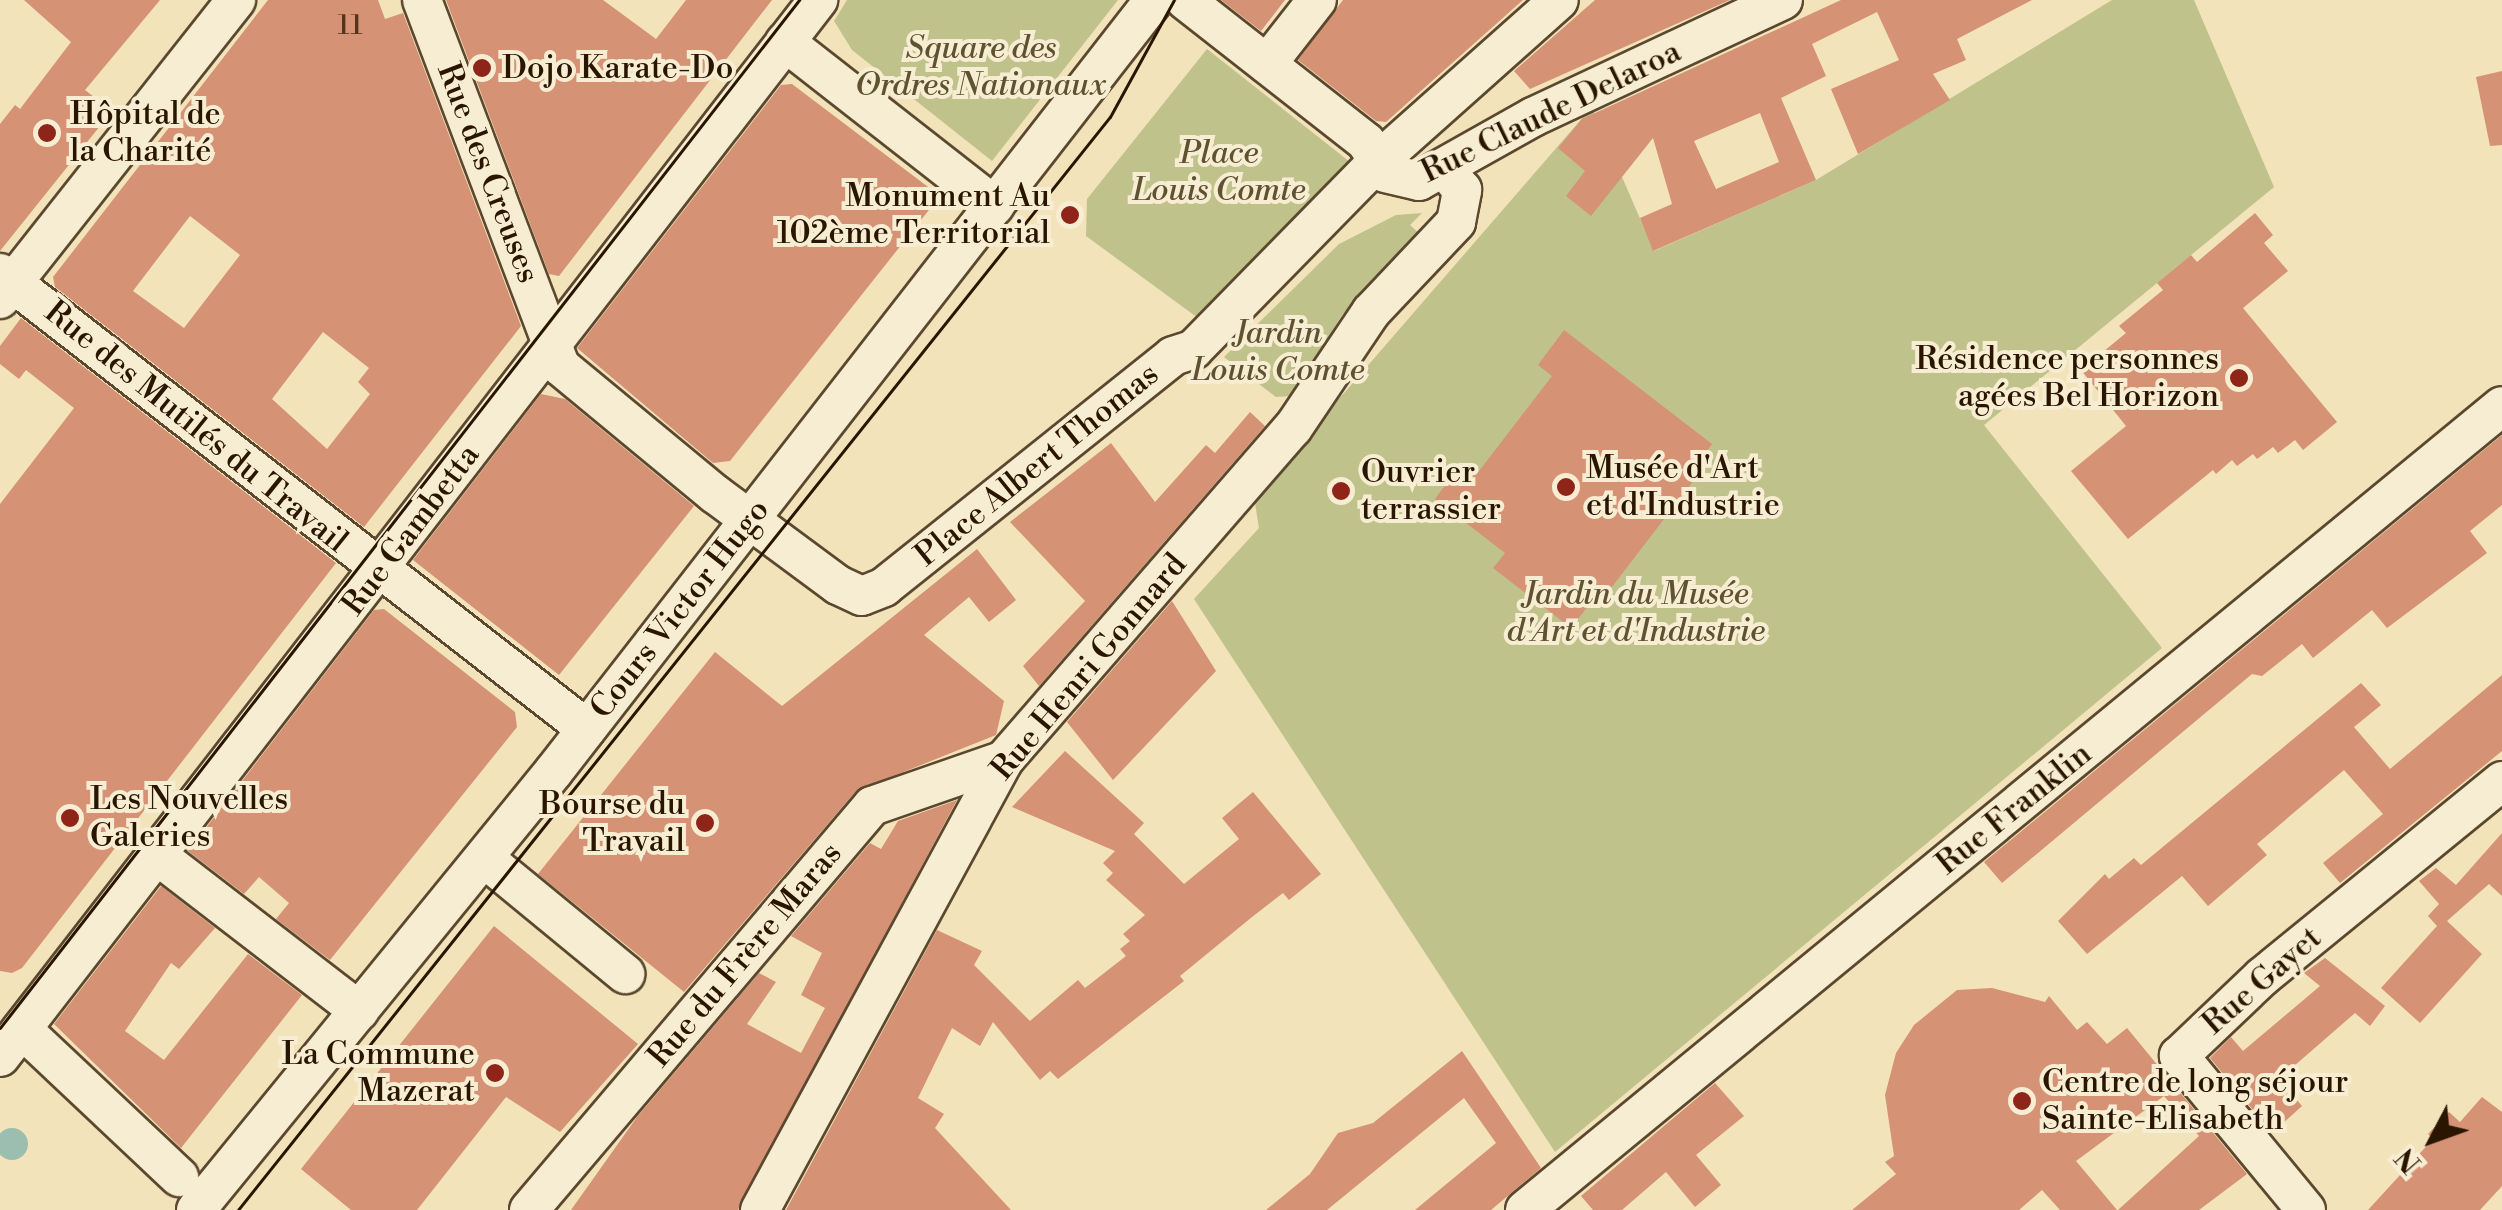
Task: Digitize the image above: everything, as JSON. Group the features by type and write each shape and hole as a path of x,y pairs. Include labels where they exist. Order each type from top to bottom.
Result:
{"street":[{"path":"4,285 236,0"},
{"name":"Rue des Creuses","path":"422,0 550,347 582,388 846,591 862,596 884,588"},
{"name":"Rue Gambetta","path":"11,1043 818,0"},
{"name":"Cours Victor Hugo","path":"196,1200 359,1011 587,729 1154,0"},
{"path":"1185,0 1366,142 1375,164 1558,0"},
{"path":"1267,64 1317,0"},
{"name":"Rue Claude Delaroa","path":"1375,164 1406,181 1446,170 1533,117 1783,0"},
{"path":"785,42 994,206"},
{"name":"Place Albert Thomas","path":"884,588 1173,356 1194,348 1375,164"},
{"name":"Rue Henri Gonnard","path":"760,1210 1004,760 1293,428 1371,312 1456,222 1462,190 1446,170"},
{"name":"Rue des Mutilés du Travail","path":"4,285 587,729"},
{"name":"Rue Franklin","path":"1525,1210 2502,406"},
{"name":"Rue du Frère Maras","path":"528,1210 872,806 1004,760"},
{"name":"Rue Gayet","path":"2306,1210 2179,1056 2262,977 2502,781"},
{"path":"158,856 359,1011"},
{"path":"484,858 625,974"},
{"path":"11,1043 196,1200"}],"green space":[{"name":"Square des Ordres Nationaux","path":"847,0 1118,0 992,161 852,50 834,21"},
{"name":"Jardin du Musée d'Art et d'Industrie","path":"2112,0 2194,0 2274,187 1984,425 2162,648 1555,1152 1194,599 1259,528 1254,497 1584,116 1594,112 1654,251 1816,180"},
{"name":"Place Louis Comte","path":"1207,49 1350,162 1198,318 1086,236 1087,199"},
{"name":"Jardin Louis Comte","path":"1422,213 1410,225 1422,236 1342,315 1292,396 1276,397 1224,357 1339,244 1396,215"}],"shaded area":[{"path":"12,1128 23,1133 28,1144 23,1155 12,1160 1,1155 -4,1144 1,1133"}],"building":[{"name":"Hôpital de la Charité","path":"24,0 160,0 85,90 112,111 0,251 0,124 15,105 20,109 71,42"},
{"path":"268,0 378,0 385,19 403,13 521,326 364,527 55,287 53,277","holes":["190,216 240,255 184,328 133,291","323,332 369,368 358,382 370,394 327,449 272,399"]},
{"path":"446,0 603,0 656,39 686,0 772,0 559,276 549,274"},
{"path":"1221,0 1285,0 1261,31"},
{"path":"1343,0 1523,0 1386,122 1376,121 1298,60"},
{"path":"1595,0 1730,0 1530,89 1514,71"},
{"path":"1841,0 2032,0 1957,39 1966,60 1933,74 1950,100 1858,154 1831,89 1899,60 1877,12 1812,44 1826,76 1781,98 1816,180 1653,251 1640,218 1672,204 1653,138 1591,216 1566,196 1585,171 1558,148 1582,119","holes":["1760,113 1779,162 1716,189 1694,141"]},
{"path":"2502,71 2502,145 2490,146 2476,77"},
{"path":"792,84 940,196 730,461 713,463 577,348 781,85"},
{"name":"Résidence personnes agées Bel Horizon","path":"2255,213 2273,235 2264,243 2288,271 2243,308 2337,422 2303,450 2295,440 2278,453 2273,447 2257,459 2253,454 2237,466 2232,460 2216,474 2213,470 2128,539 2071,471 2126,426 2081,370 2126,333 2119,326 2163,290 2157,283 2191,255 2197,262"},
{"path":"21,318 336,563 22,968 12,973 0,971 0,504 74,408 26,370 19,379 0,364 0,346"},
{"name":"Musée d'Art et d'Industrie","path":"1564,330 1712,444 1695,467 1701,471 1608,592 1602,588 1571,628 1493,568 1505,553 1435,499 1461,464 1476,475 1552,376 1538,365"},
{"path":"541,394 565,399 694,506 559,675 413,560"},
{"path":"1250,412 1265,426 1039,686 1023,666 1085,601 1010,522 1111,443 1155,502 1206,445 1215,453"},
{"path":"2502,435 2502,505 2470,531 2487,553 2387,628 2372,610 2313,658 2302,644 2262,676 2252,674 2002,883 1984,862"},
{"name":"Bourse du Travail","path":"977,549 1016,600 989,622 969,597 924,635 1004,701 996,735 856,791 684,992 538,874 715,652 782,706"},
{"path":"1172,601 1216,671 1113,780 1067,722"},
{"path":"384,609 515,712 517,727 330,960 276,919 289,903 259,877 244,894 188,851 374,610"},
{"path":"2502,675 2502,751 2340,883 2323,863 2383,814 2344,770 2257,844 2267,855 2208,906 2182,876 2087,954 2058,921 2105,874 2109,879 2134,858 2141,865 2361,683 2381,705 2354,727 2390,769"},
{"path":"1065,751 1144,823 1134,834 1184,884 1239,839 1222,818 1253,792 1321,874 1289,900 1283,893 1252,917 1180,976 1184,981 1058,1079 1050,1071 1040,1080 993,1022 980,1046 952,1028 918,1098 944,1114 935,1128 1011,1210 786,1210 937,930 982,951 974,965 1030,1021 1078,980 1085,988 1126,956 1120,949 1130,941 1123,934 1145,915 1106,880 1113,873 1103,863 1115,851 1012,807"},
{"path":"957,800 738,1210 571,1210 637,1117 759,973 776,982 747,1024 801,1053 825,1008 801,995 822,953 791,936 870,843 881,849 898,821"},
{"path":"2502,833 2502,896 2489,884 2447,921 2482,954 2420,1023 2381,988 2437,926 2428,916 2439,904 2419,881 2436,868 2456,885"},
{"path":"161,886 215,928 179,969 171,963 125,1031 164,1060 248,954 302,995 181,1148 54,1024"},
{"name":"La Commune Mazerat","path":"494,926 638,1044 560,1132 506,1097 417,1210 351,1210 301,1169"},
{"path":"2325,958 2385,1006 2370,1026 2355,1013 2279,1079 2302,1106 2272,1133 2210,1058 2231,1037 2243,1051 2320,986 2304,973"},
{"name":"Centre de long séjour Sainte-Elisabeth","path":"1992,988 2045,1002 2049,996 2077,1030 2087,1022 2107,1044 2127,1028 2247,1174 2199,1210 2118,1210 2199,1136 2164,1096 2076,1161 2117,1210 2060,1210 2042,1190 2019,1210 1852,1210 1896,1174 1885,1162 1894,1156 1885,1095 1896,1053 1914,1025 1957,990"},
{"path":"1462,1051 1541,1168 1491,1210 1415,1210 1496,1143 1464,1098 1327,1210 1266,1210 1310,1174 1338,1133 1373,1123"},
{"path":"1715,1083 1744,1116 1696,1155 1721,1185 1695,1207 1666,1172 1622,1210 1593,1210 1581,1196"},
{"path":"2482,1097 2502,1112 2502,1186 2480,1210 2368,1210 2433,1139 2428,1134 2449,1112 2460,1122"}],"tram line":[{"path":"0,1028 799,0"},
{"path":"238,1210 1110,117 1174,0"}],"place":[{"name":"Dojo Karate-Do","path":"482,68"},
{"name":"Hôpital de la Charité","path":"47,133"},
{"name":"Monument Au 102ème Territorial","path":"1070,215"},
{"name":"Résidence personnes agées Bel Horizon","path":"2239,378"},
{"name":"Musée d'Art et d'Industrie","path":"1566,487"},
{"name":"Ouvrier terrassier","path":"1341,491"},
{"name":"Les Nouvelles Galeries","path":"70,818"},
{"name":"Bourse du Travail","path":"705,823"},
{"name":"La Commune Mazerat","path":"495,1073"},
{"name":"Centre de long séjour Sainte-Elisabeth","path":"2022,1101"}]}
